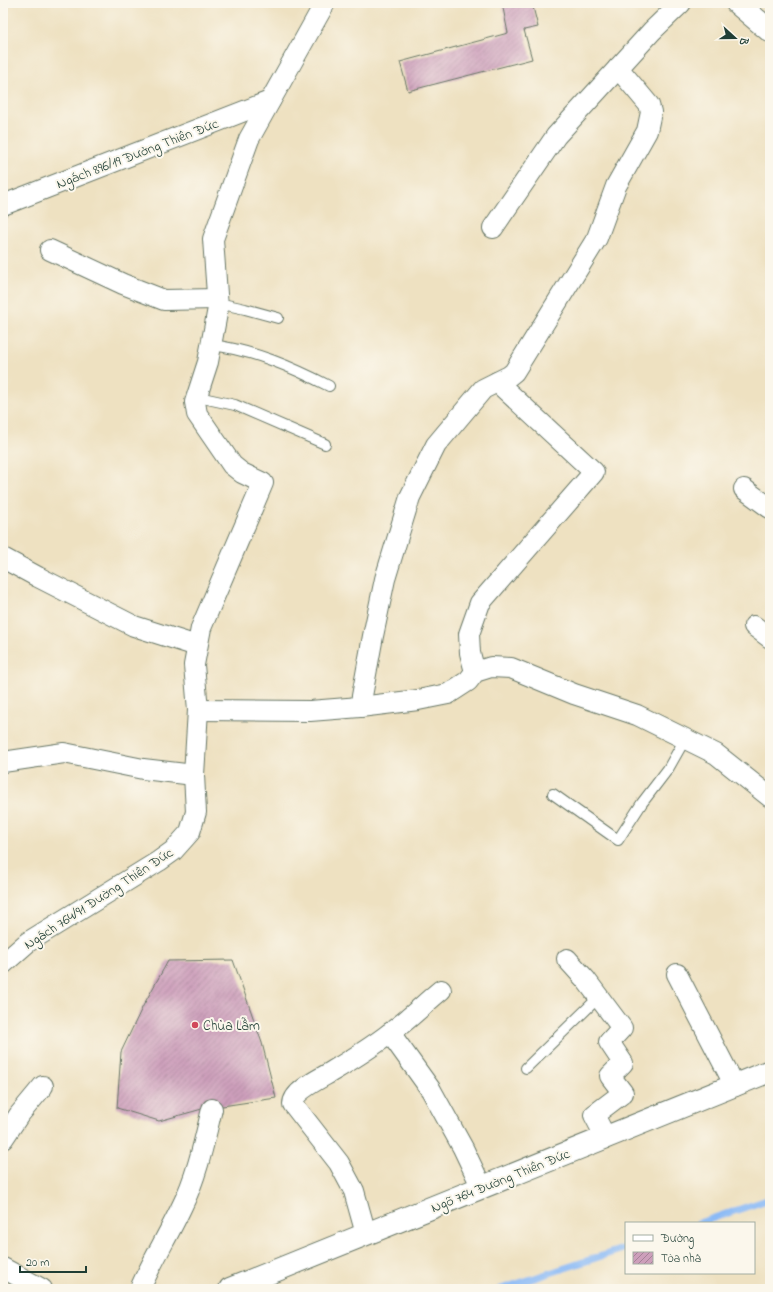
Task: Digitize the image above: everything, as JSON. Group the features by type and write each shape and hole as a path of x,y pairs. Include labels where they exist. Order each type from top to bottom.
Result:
{"street":[{"path":"198,397 208,362 218,301 213,239 249,140 325,3"},
{"path":"493,228 556,136 652,31 681,3"},
{"path":"737,3 770,31"},
{"path":"360,707 385,579 410,497 436,445 483,389 514,372 597,238 618,182 647,131 651,112 649,105 618,68"},
{"name":"Ngách 896/19 Đường Thiên Đức","path":"3,205 270,101"},
{"path":"50,250 123,284 164,300 218,301"},
{"path":"475,672 470,652 469,634 480,604 594,472 497,382"},
{"name":"Ngách 764/91 Đường Thiên Đức","path":"3,964 28,942 173,851 190,832 196,812 194,775 198,710 194,665 201,628 262,483 242,473 232,465 197,414 196,402 198,397"},
{"path":"744,489 770,508"},
{"path":"3,558 134,626 198,646"},
{"path":"198,710 310,711 418,700 448,694 468,682 475,672 491,667 511,668 574,694 638,715 716,754 770,797"},
{"path":"3,762 64,753 143,769 194,775"},
{"path":"567,959 586,980 622,1028 609,1042 623,1063 610,1076 623,1092 594,1115 606,1138"},
{"path":"677,974 735,1086"},
{"path":"366,1234 354,1191 343,1170 325,1144 293,1104 293,1100 295,1096 308,1086 390,1033 441,990"},
{"path":"390,1033 431,1090 463,1148 482,1188"},
{"name":"Ngõ 764 Đường Thiên Đức","path":"230,1289 770,1071"},
{"path":"3,1139 18,1115 43,1086"},
{"path":"140,1289 183,1206 192,1184 212,1109"},
{"path":"3,1268 42,1289"}],"lane":[{"path":"218,301 278,318"},
{"path":"211,345 231,347 255,354 303,373 329,386"},
{"path":"198,397 235,405 325,444"},
{"path":"553,794 618,840 642,803 668,768 685,739"},
{"path":"526,1068 599,997"}],"building":[{"path":"502,3 532,3 538,27 524,30 532,59 408,91 400,62 508,33"},
{"name":"Chùa Lẫm","path":"233,960 262,1043 276,1098 202,1109 159,1121 117,1108 121,1052 143,1006 168,961"}],"waterway":[{"path":"702,1222 770,1199"},
{"path":"501,1289 625,1248"}],"place":[{"name":"Chùa Lẫm","path":"195,1025"}]}
